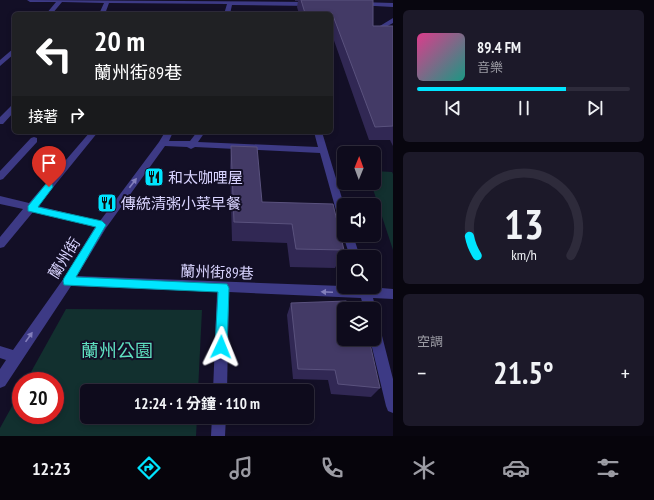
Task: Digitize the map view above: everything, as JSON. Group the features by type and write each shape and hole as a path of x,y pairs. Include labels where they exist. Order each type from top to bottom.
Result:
{"street":[{"path":"30,0 315,4"},
{"path":"51,12 61,0"},
{"path":"103,12 107,2"},
{"path":"228,12 230,3"},
{"path":"354,4 393,5"},
{"path":"373,32 393,20"},
{"path":"0,64 12,52"},
{"path":"0,122 12,110"},
{"path":"0,244 92,134"},
{"name":"蘭州街","path":"0,381 68,281 102,225 163,143 168,134"},
{"path":"191,146 200,134"},
{"path":"319,134 337,198"},
{"path":"0,177 34,140"},
{"path":"163,143 191,146 323,150"},
{"path":"0,200 102,225"},
{"name":"蘭州街89巷","path":"68,281 224,288 337,290"},
{"path":"220,384 224,288"},
{"name":"蘭州街89巷","path":"381,292 393,294"},
{"path":"378,346 393,406"},
{"path":"0,352 15,357"},
{"path":"218,424 218,436"}],"green space":[{"path":"381,171 392,172 393,250 381,213 381,198 376,198 373,190 381,190"},
{"name":"蘭州公園","path":"66,309 202,310 198,384 80,384 80,424 197,424 196,436 0,436 0,428 12,406 12,424 64,424 64,372 31,372"}],"building":[{"path":"301,0 373,0 373,26 393,26 393,126 375,127 333,16 333,12 305,12"},
{"path":"231,146 257,147 262,202 333,204 337,221 337,242 342,242 344,250 296,249 292,224 234,222"},
{"path":"346,301 348,302 337,302 337,346 371,346 380,388 338,384 335,370 298,369 291,303"}],"place":[{"name":"和太咖哩屋","path":"154,177"},
{"name":"傳統清粥小菜早餐","path":"107,203"}],"route":[{"path":"49,187 31,208 102,225 68,281 224,288 221,347"}]}
